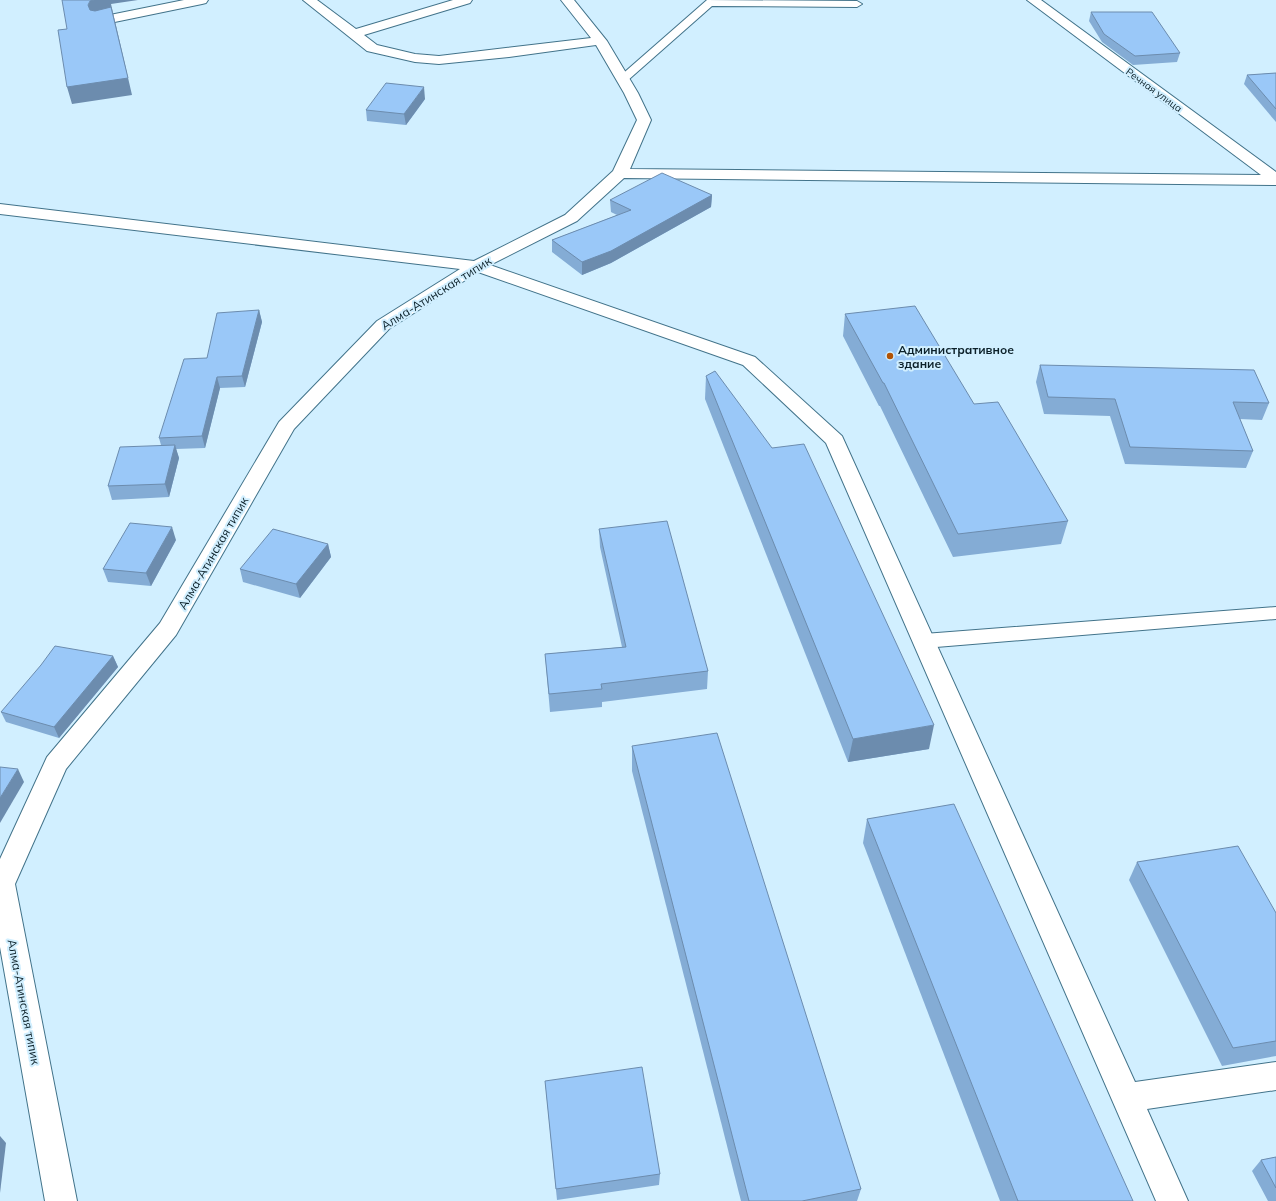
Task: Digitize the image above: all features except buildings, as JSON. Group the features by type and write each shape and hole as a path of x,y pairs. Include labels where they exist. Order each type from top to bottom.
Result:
{"street":[{"path":"100,21 183,2 202,0"},
{"path":"309,0 372,48 415,58 440,60 600,41"},
{"path":"354,34 466,0"},
{"name":"Алма-Атинская типик","path":"61,1201 1,885 56,764 168,629 286,426 383,325 476,266 571,218 620,174 644,120 623,79 600,41 568,0"},
{"name":"Речная улица","path":"1033,0 1276,180"},
{"path":"620,174 1276,180"},
{"path":"0,209 476,266 749,360 835,440 1172,1201"},
{"path":"1126,1098 1276,1076"}],"lane":[{"path":"623,79 711,2 857,4"},
{"path":"924,641 1276,613"}],"place":[{"name":"Административное здание","path":"890,356"}]}
